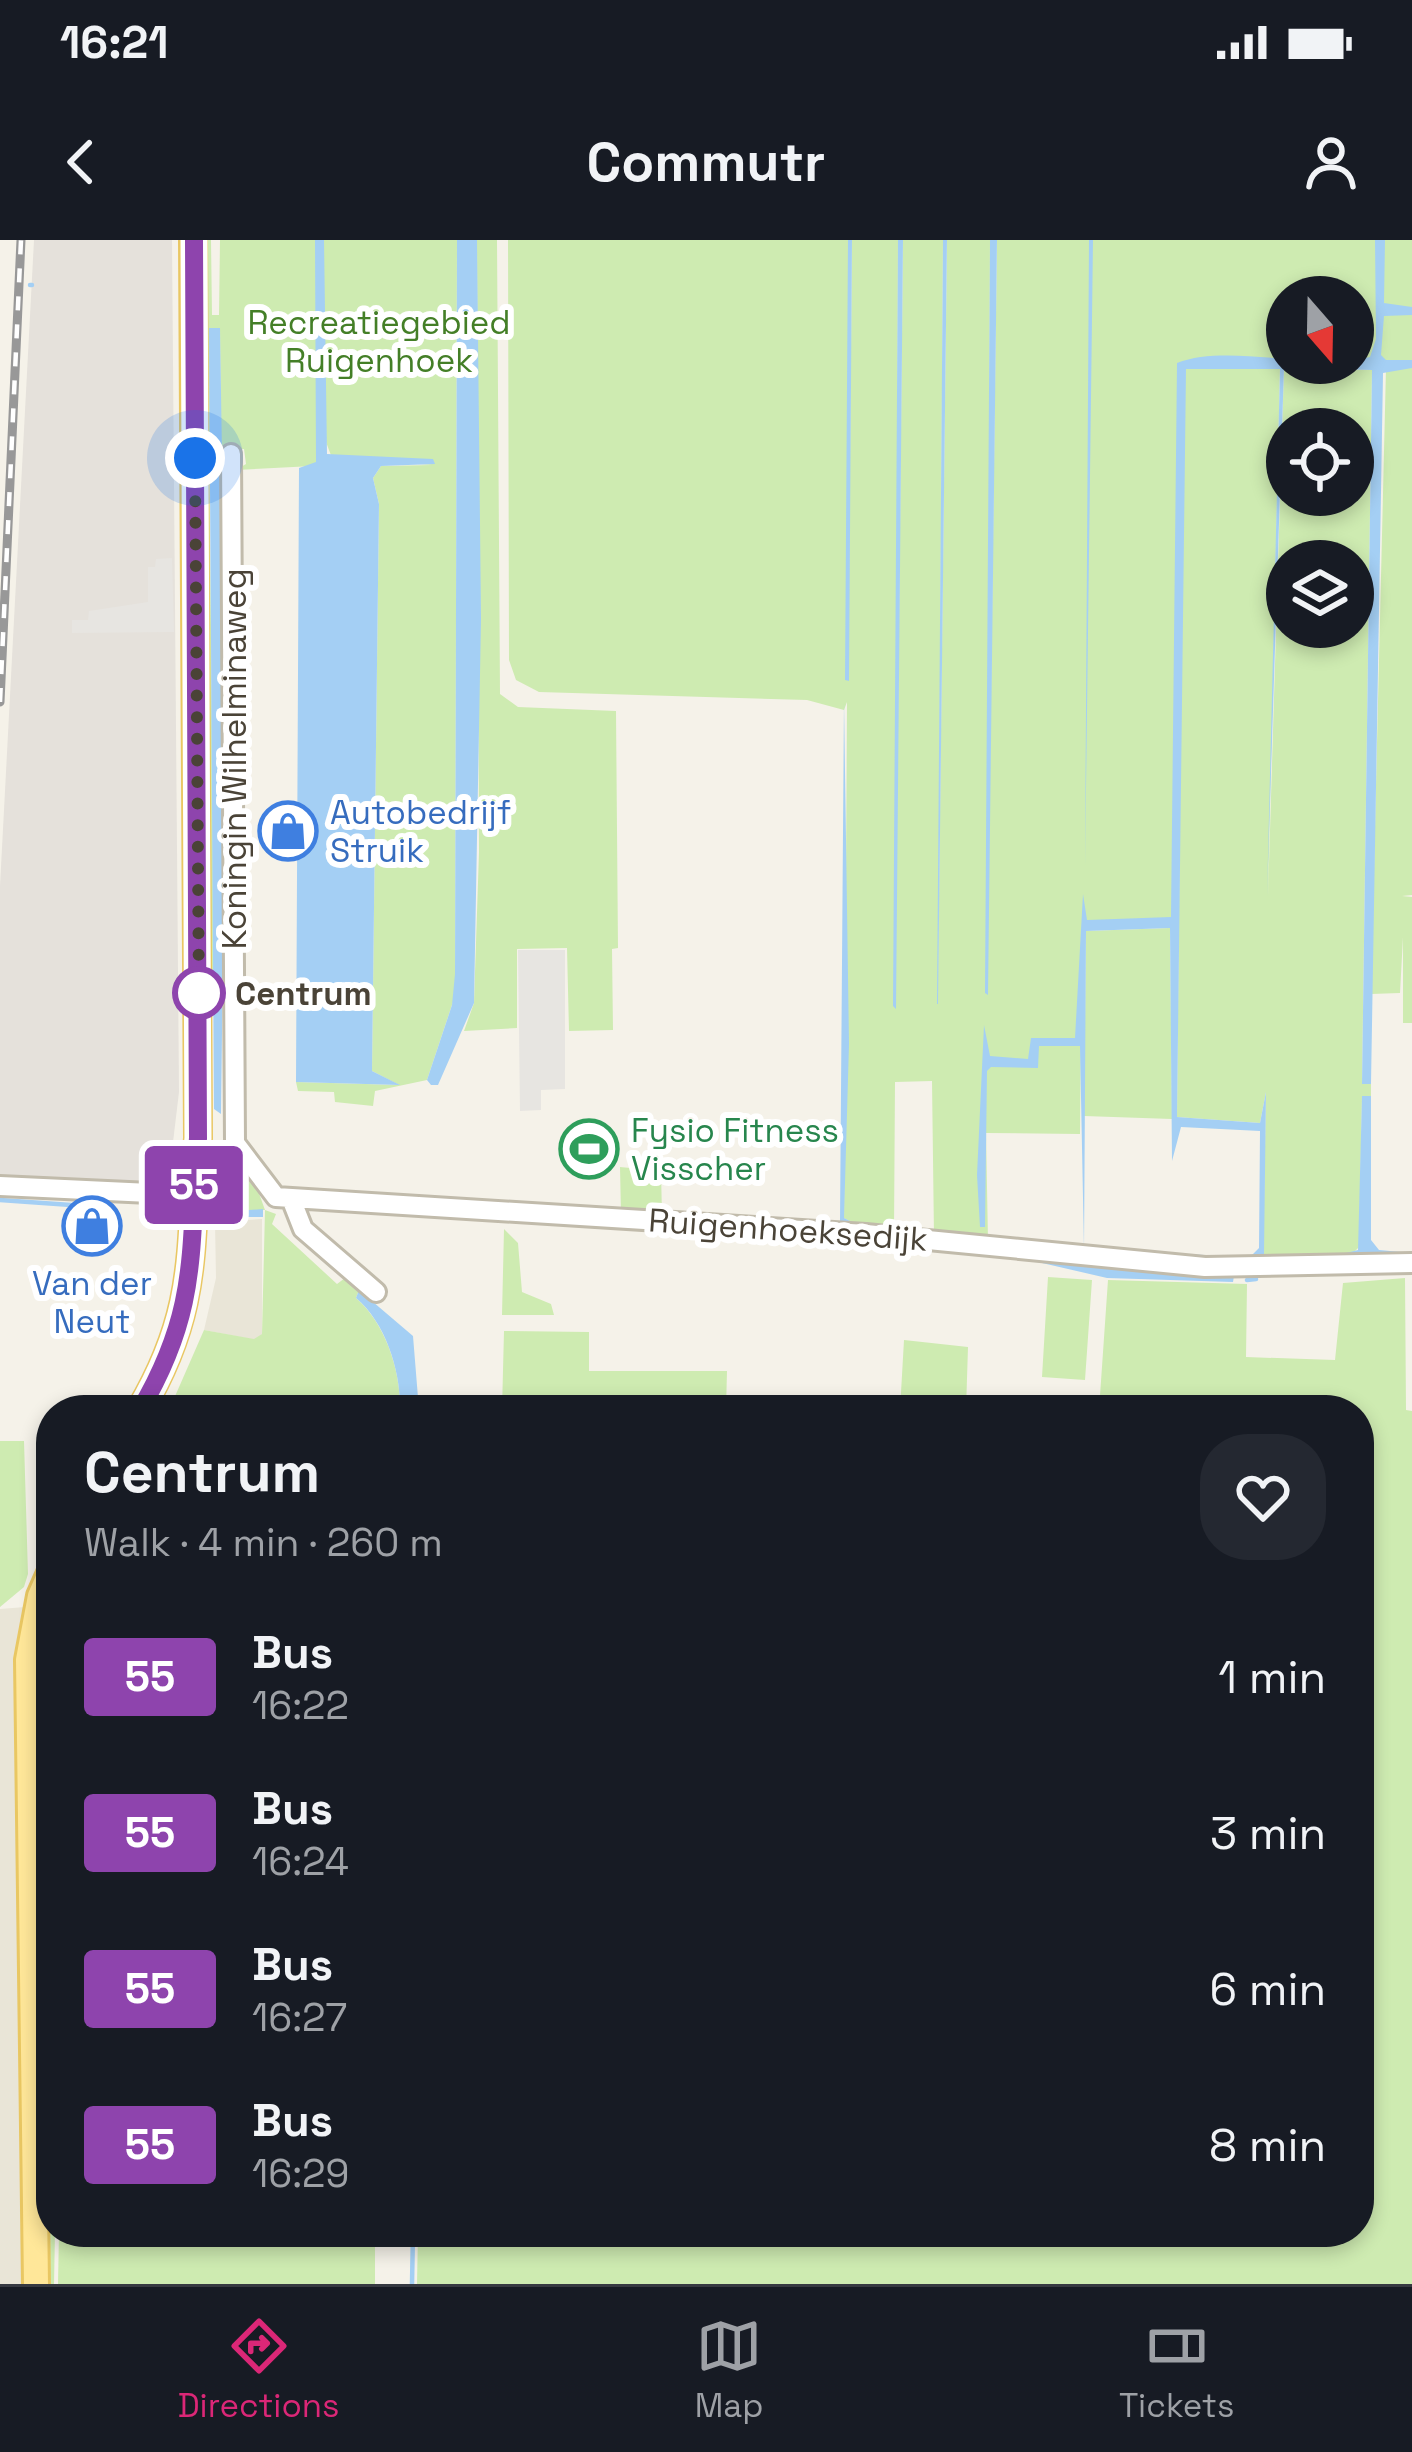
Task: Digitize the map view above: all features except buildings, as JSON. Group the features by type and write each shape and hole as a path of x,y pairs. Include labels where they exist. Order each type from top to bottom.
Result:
{"main road":[{"name":"Koningin Wilhelminaweg","path":"147,1395 182,1325 190,1281 198,1138 194,240"},
{"path":"36,1617 28,1660 36,2284"}],"street":[{"name":"Koningin Wilhelminaweg","path":"231,454 235,1135"},
{"path":"198,1138 235,1135 235,1143 266,1188 292,1201 303,1229 376,1292"},
{"path":"0,1186 193,1196"},
{"name":"Ruigenhoeksedijk","path":"292,1201 866,1234 1205,1267 1412,1263"}],"shaded area":[{"path":"34,240 172,240 179,1092 168,1184 163,1186 0,1176 0,886"},
{"path":"172,558 174,632 72,633 72,620 88,620 89,611 148,602 148,567 155,567 156,559"},
{"path":"518,950 565,950 565,1089 541,1090 541,1110 520,1111"},
{"path":"262,1219 262,1334 256,1340 204,1330 216,1278 215,1222"},
{"path":"25,1607 14,1662 25,2284 0,2284 0,1609"}],"green space":[{"name":"Recreatiegebied Ruigenhoek","path":"200,240 211,240 212,315 219,315 220,240 457,240 455,996 427,1080 375,1091 373,1106 335,1102 334,1092 298,1091 296,1082 399,1085 372,1071 379,504 373,478 381,466 432,465 332,458 326,442 323,462 313,466 236,470 246,464 244,449 221,451 220,329 209,451 215,975 209,976"},
{"path":"477,240 497,240 500,694 518,707 616,711 618,948 612,949 613,1030 569,1031 567,948 517,949 517,1028 464,1031 474,1003 479,852"},
{"path":"508,240 848,240 848,681 852,240 898,240 895,1008 903,240 943,240 938,978 947,240 990,240 987,995 997,240 1412,240 1412,363 1374,362 1374,276 1266,276 1266,363 1183,365 1174,921 1082,928 1080,1134 986,1133 988,1241 934,1237 932,1081 895,1082 894,1231 845,1228 845,1223 855,1224 844,1218 847,702 844,710 807,700 539,692 516,680 509,660"},
{"path":"1266,368 1266,384 1280,384 1279,408 1266,408 1266,516 1277,516 1276,540 1266,540 1266,648 1274,648 1268,896 1276,648 1368,648 1362,1083 1371,1084 1371,1096 1362,1097 1359,1247 1352,1254 1263,1257 1266,1092 1260,1123 1177,1117 1186,369"},
{"path":"1386,368 1412,368 1412,895 1402,896 1412,897 1412,1023 1403,1023 1403,937 1400,993 1371,994"},
{"path":"1283,384 1372,384 1371,408 1283,408"},
{"path":"1279,516 1370,516 1370,540 1279,540"},
{"path":"1170,928 1172,1119 1084,1116 1086,931"},
{"path":"230,1148 256,1185 265,1210 219,1211 223,1180 231,1178 240,1186 247,1179 227,1153"},
{"path":"620,1167 661,1171 662,1216 621,1214"},
{"path":"265,1210 276,1214 272,1224 337,1284 345,1278 359,1290 356,1298 376,1321 390,1350 399,1395 176,1395 204,1330 254,1339 262,1334"},
{"path":"504,1229 518,1243 522,1292 551,1304 554,1315 502,1315"},
{"path":"1048,1277 1092,1280 1085,1380 1042,1377"},
{"path":"1405,1278 1406,1410 1412,1411 1412,2284 417,2284 418,2247 1374,2247 1374,1395 1100,1395 1108,1280 1247,1284 1246,1357 1335,1360 1343,1283"},
{"path":"504,1331 589,1332 589,1371 727,1371 726,1395 502,1395"},
{"path":"904,1340 968,1347 966,1395 901,1395"},
{"path":"0,1441 24,1441 28,1574 24,1587 0,1607"},
{"path":"44,2247 55,2247 54,2284 45,2284"},
{"path":"59,2247 375,2247 375,2284 58,2284"}],"water":[{"path":"315,240 324,240 327,454 433,459 435,464 381,466 373,478 379,504 372,1071 400,1085 296,1082 299,468 316,462"},
{"path":"457,240 477,240 481,619 474,1003 438,1085 431,1085 427,1080 452,1005 455,974"},
{"path":"848,240 852,240 849,681 845,680"},
{"path":"898,240 903,240 896,1009 893,1006"},
{"path":"943,240 947,240 937,1004"},
{"path":"990,240 997,240 988,995 985,993"},
{"path":"1089,240 1093,240 1085,867"},
{"path":"1375,240 1385,240 1384,303 1412,307 1412,315 1384,316 1381,355 1386,360 1412,360 1412,368 1383,373 1371,1084 1362,1084 1368,648 1374,648 1374,540 1370,540 1370,516 1374,516 1371,408"},
{"path":"209,328 220,328 226,710 221,1114 214,1109"},
{"path":"1266,357 1266,369 1186,369 1177,1117 1260,1123 1266,1092 1264,1254 1263,1257 1213,1259 1137,1252 1250,1257 1259,1248 1260,1131 1181,1127 1172,1161 1170,928 1086,931 1084,1249 1080,1046 1039,1046 1038,1068 991,1067 987,1071 985,1227 980,1227 977,1175 984,1025 990,1056 1028,1059 1031,1038 1075,1038 1083,894 1087,920 1171,917 1177,363"},
{"path":"1280,384 1283,384 1283,408 1279,408"},
{"path":"1273,648 1275,648 1267,897"},
{"path":"844,702 849,1044 844,1218 856,1224 840,1223"},
{"path":"1362,1096 1371,1096 1371,1240 1379,1250 1412,1253 1315,1261 1358,1250"},
{"path":"214,1147 224,1151 248,1179 243,1187 231,1178 223,1180 220,1212 263,1209 263,1217 210,1217"},
{"path":"1012,1256 1234,1276 1233,1282 1107,1278"},
{"path":"359,1290 413,1336 418,1395 399,1395 390,1349 376,1321 356,1298"}],"waterway":[{"path":"0,1200 71,1205"},
{"path":"1247,1280 1256,1279"},
{"path":"412,2284 413,2247"}],"railway":[{"path":"0,702 21,240"}],"bus line":[{"name":"55","path":"149,1395 182,1325 190,1281 198,1138 194,240"}],"place":[{"name":"Autobedrijf Struik","path":"288,831"},
{"name":"Centrum","path":"199,993"},
{"name":"Fysio Fitness Visscher","path":"589,1149"},
{"name":"Van der Neut","path":"92,1226"}],"route":[{"path":"195,458 199,1002 199,993"}]}
